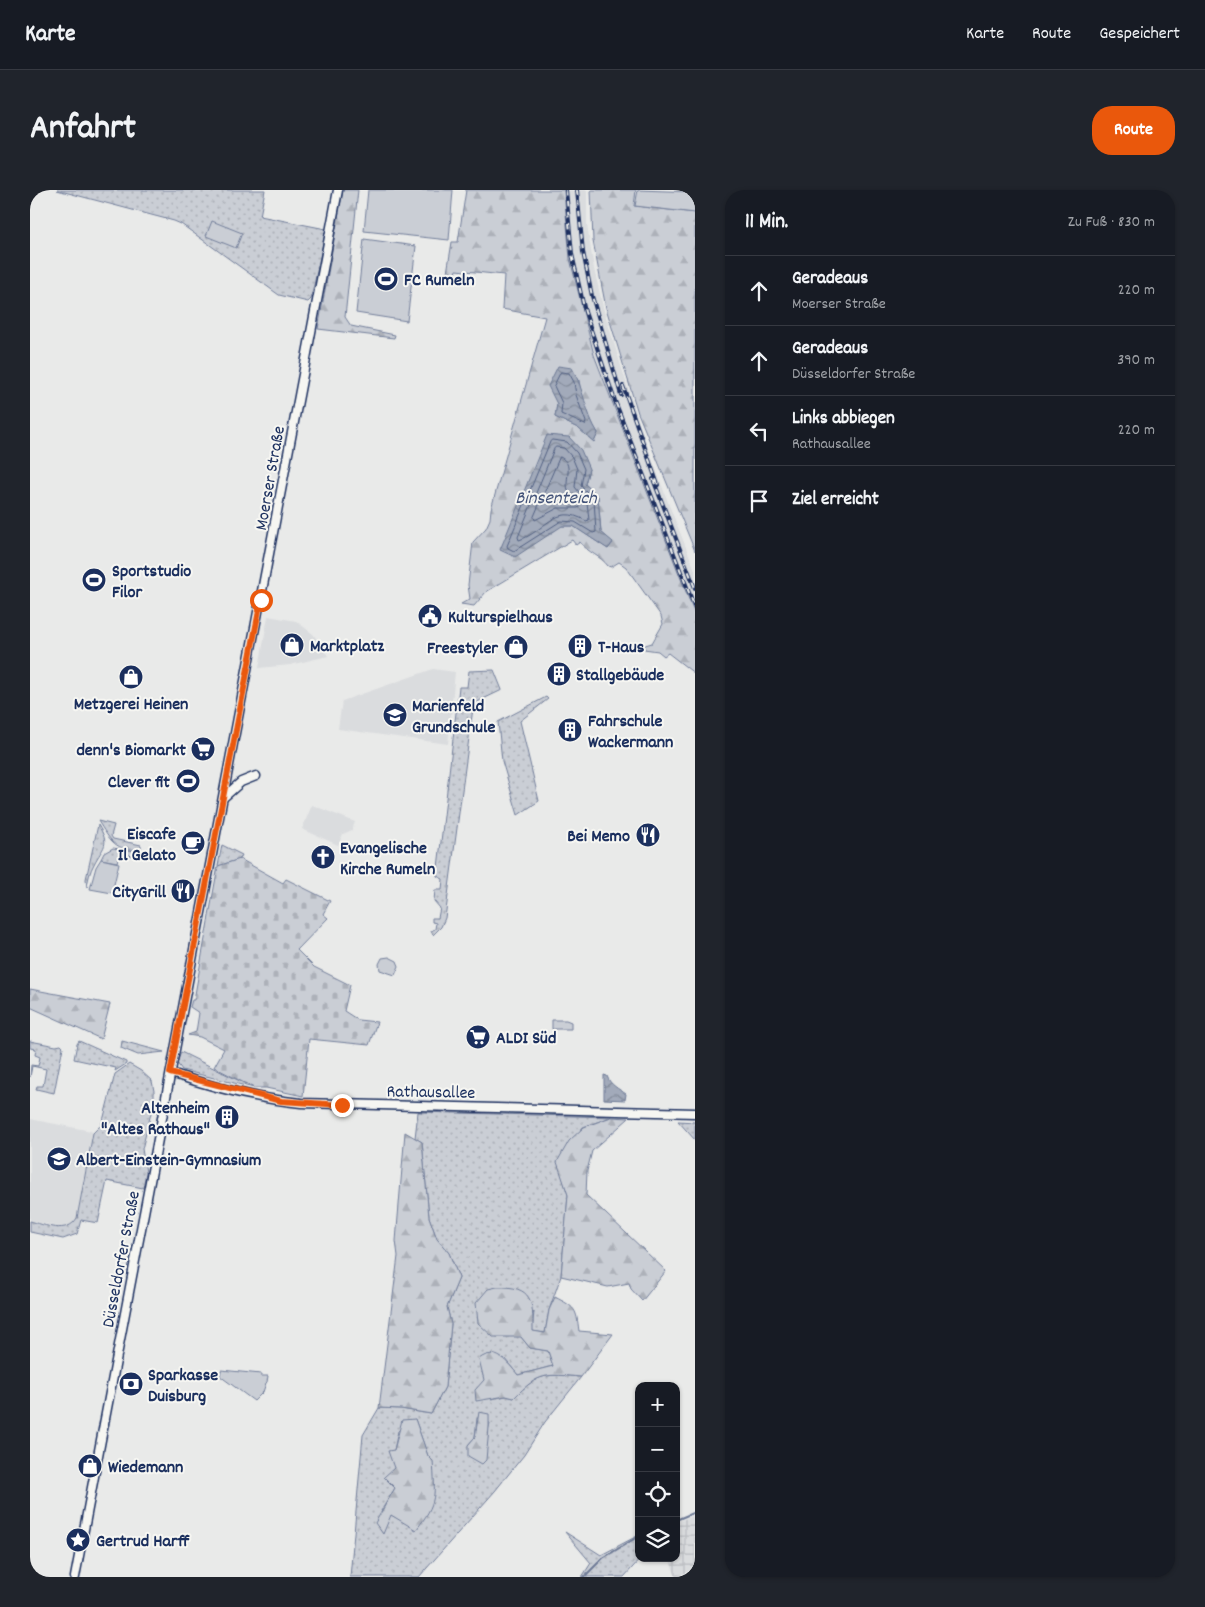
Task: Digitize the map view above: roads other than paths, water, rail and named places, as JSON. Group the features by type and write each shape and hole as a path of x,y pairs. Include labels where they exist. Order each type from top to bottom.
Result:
{"main road":[{"name":"Moerser Straße","path":"229,770 338,190"},
{"name":"Düsseldorfer Straße","path":"75,1577 229,770"},
{"path":"223,799 241,782 256,776"},
{"name":"Rathausallee","path":"170,1073 258,1096 301,1103 695,1112"}],"water":[{"name":"Binsenteich","path":"558,366 572,368 576,376 590,417 598,433 594,442 578,428 555,417 557,404 548,386"},
{"name":"Binsenteich","path":"547,435 569,437 581,450 589,469 585,484 598,496 601,532 613,542 608,549 573,526 562,526 515,557 500,550"},
{"path":"604,1075 607,1076 612,1084 626,1094 625,1100 604,1099"}],"waterway":[{"path":"680,1518 695,1512"},
{"path":"584,1577 603,1558 635,1538"}],"railway":[{"path":"566,190 572,254 585,312 615,401 695,608"},
{"path":"577,190 583,252 592,296 621,395"},
{"path":"623,386 658,485"},
{"path":"653,479 695,588"}],"place":[{"name":"FC Rumeln","path":"386,279"},
{"name":"Sportstudio Filor","path":"94,580"},
{"name":"Kulturspielhaus","path":"430,616"},
{"name":"Marktplatz","path":"292,645"},
{"name":"T-Haus","path":"580,646"},
{"name":"Freestyler","path":"516,647"},
{"name":"Stallgebäude","path":"559,674"},
{"name":"Metzgerei Heinen","path":"131,677"},
{"name":"Marienfeld Grundschule","path":"395,715"},
{"name":"Fahrschule Wackermann","path":"570,730"},
{"name":"denn's Biomarkt","path":"203,749"},
{"name":"Clever fit","path":"188,781"},
{"name":"Bei Memo","path":"648,835"},
{"name":"Eiscafe Il Gelato","path":"193,843"},
{"name":"Evangelische Kirche Rumeln","path":"323,857"},
{"name":"CityGrill","path":"183,891"},
{"name":"ALDI Süd","path":"478,1037"},
{"name":"Altenheim \"Altes Rathaus\"","path":"227,1117"},
{"name":"Albert-Einstein-Gymnasium","path":"59,1159"},
{"name":"Sparkasse Duisburg","path":"131,1384"},
{"name":"Wiedemann","path":"90,1466"},
{"name":"Gertrud Harff","path":"78,1540"}]}
